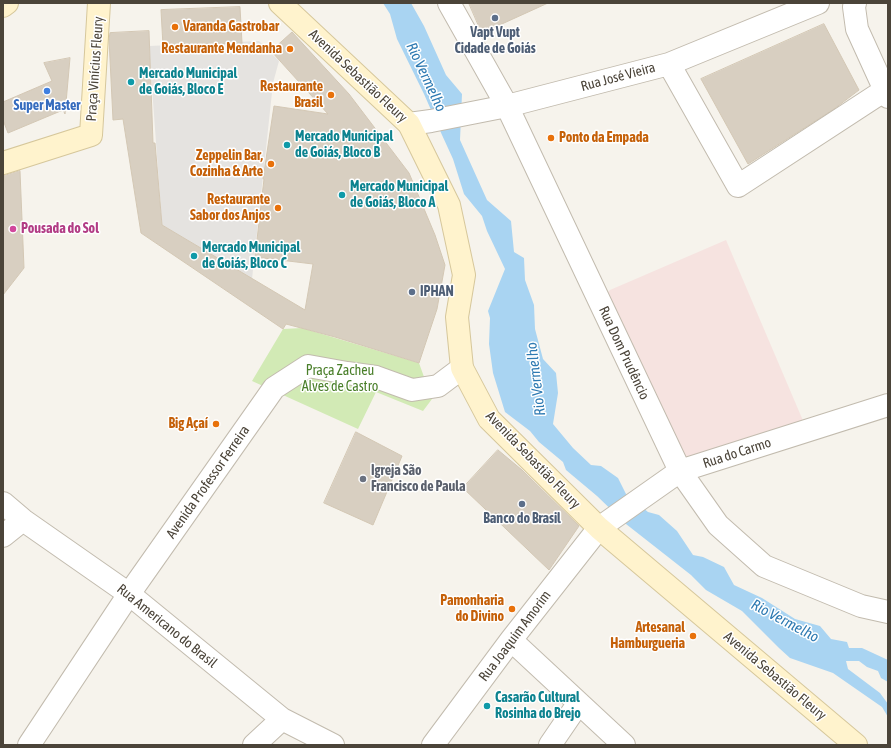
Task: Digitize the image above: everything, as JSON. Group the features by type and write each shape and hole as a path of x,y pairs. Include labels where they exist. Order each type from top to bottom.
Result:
{"street":[{"path":"3,6 7,3"},
{"name":"Praça Vinícius Fleury","path":"3,164 91,135 99,3"},
{"name":"Avenida Sebastião Fleury","path":"280,3 410,124 449,205 464,275 456,317 462,368 489,419 607,522 856,745"},
{"name":"Rua Dom Prudêncio","path":"449,3 500,107 674,475 718,525 764,566 862,606 888,612"},
{"name":"Rua José Vieira","path":"410,124 500,107 669,64 818,3"},
{"path":"669,64 738,186 886,94 857,29 854,7 855,3"},
{"name":"Avenida Professor Ferreira","path":"29,745 129,594 274,388 308,366 376,378 412,390 438,386 462,368"},
{"name":"Rua do Carmo","path":"607,522 674,475 888,405"},
{"name":"Rua Americano do Brasil","path":"3,503 23,520 129,594 282,719 333,745"},
{"path":"3,536 23,520"},
{"name":"Rua Joaquim Amorim","path":"434,745 511,640 607,522"},
{"path":"511,640 578,704 624,745"},
{"path":"550,745 578,704"},
{"path":"254,745 282,719"}],"shaded area":[{"path":"259,41 279,61 273,83 252,279 162,225 149,46"},
{"path":"726,240 804,423 678,462 601,299 610,290"}],"green space":[{"name":"Praça Zacheu Alves de Castro","path":"302,328 419,363 432,399 423,411 376,392 358,429 252,381 283,329"}],"water":[{"name":"Rio Vermelho","path":"383,3 411,3 424,26 446,75 462,94 460,140 487,200 511,221 514,252 524,258 525,280 534,305 535,329 543,359 556,373 558,393 553,424 573,448 591,465 601,466 618,478 626,494 648,512 659,515 677,531 693,555 703,557 724,567 734,585 762,598 795,619 820,626 831,639 847,642 849,648 862,648 888,660 888,682 881,678 878,671 867,667 859,661 846,661 848,669 880,693 888,704 888,717 882,707 833,673 790,658 742,611 706,590 691,575 626,524 597,496 566,470 563,462 539,442 530,431 505,412 493,373 489,344 490,318 488,311 505,269 487,231 482,216 464,194 453,159 424,94 397,39 390,14"}],"building":[{"name":"Vapt Vupt Cidade de Goiás","path":"469,3 548,3 482,33"},
{"name":"Mercado Municipal de Goiás, Bloco E","path":"240,7 242,43 163,46 161,10"},
{"path":"824,24 859,90 834,109 748,164 701,79"},
{"path":"149,31 153,143 155,143 162,225 305,310 313,264 255,257 263,179 274,106 328,114 271,51 292,32 349,94 409,173 435,235 445,265 437,309 419,363 335,337 286,324 283,329 141,233 123,119 113,120 109,39 110,33"},
{"name":"Super Master","path":"70,58 65,114 63,110 8,133 3,120 3,102 52,81 44,63"},
{"name":"Pousada do Sol","path":"20,171 24,268 3,295 4,176"},
{"name":"Igreja São Francisco de Paula","path":"356,432 402,456 373,525 324,503"},
{"name":"Banco do Brasil","path":"498,450 522,470 579,526 549,570 463,488"}],"place":[{"name":"Vapt Vupt Cidade de Goiás","path":"495,18"},
{"name":"Varanda Gastrobar","path":"175,27"},
{"name":"Restaurante Mendanha","path":"290,49"},
{"name":"Mercado Municipal de Goiás, Bloco E","path":"131,82"},
{"name":"Super Master","path":"47,91"},
{"name":"Restaurante Brasil","path":"331,95"},
{"name":"Ponto da Empada","path":"551,138"},
{"name":"Mercado Municipal de Goiás, Bloco B","path":"287,145"},
{"name":"Zeppelin Bar, Cozinha & Arte","path":"271,164"},
{"name":"Mercado Municipal de Goiás, Bloco A","path":"342,195"},
{"name":"Restaurante Sabor dos Anjos","path":"278,208"},
{"name":"Pousada do Sol","path":"13,229"},
{"name":"Mercado Municipal de Goiás, Bloco C","path":"194,256"},
{"name":"IPHAN","path":"412,292"},
{"name":"Big Açaí","path":"216,424"},
{"name":"Igreja São Francisco de Paula","path":"363,479"},
{"name":"Banco do Brasil","path":"522,504"},
{"name":"Pamonharia do Divino","path":"512,609"},
{"name":"Artesanal Hamburgueria","path":"693,636"},
{"name":"Casarão Cultural Rosinha do Brejo","path":"487,706"}]}
